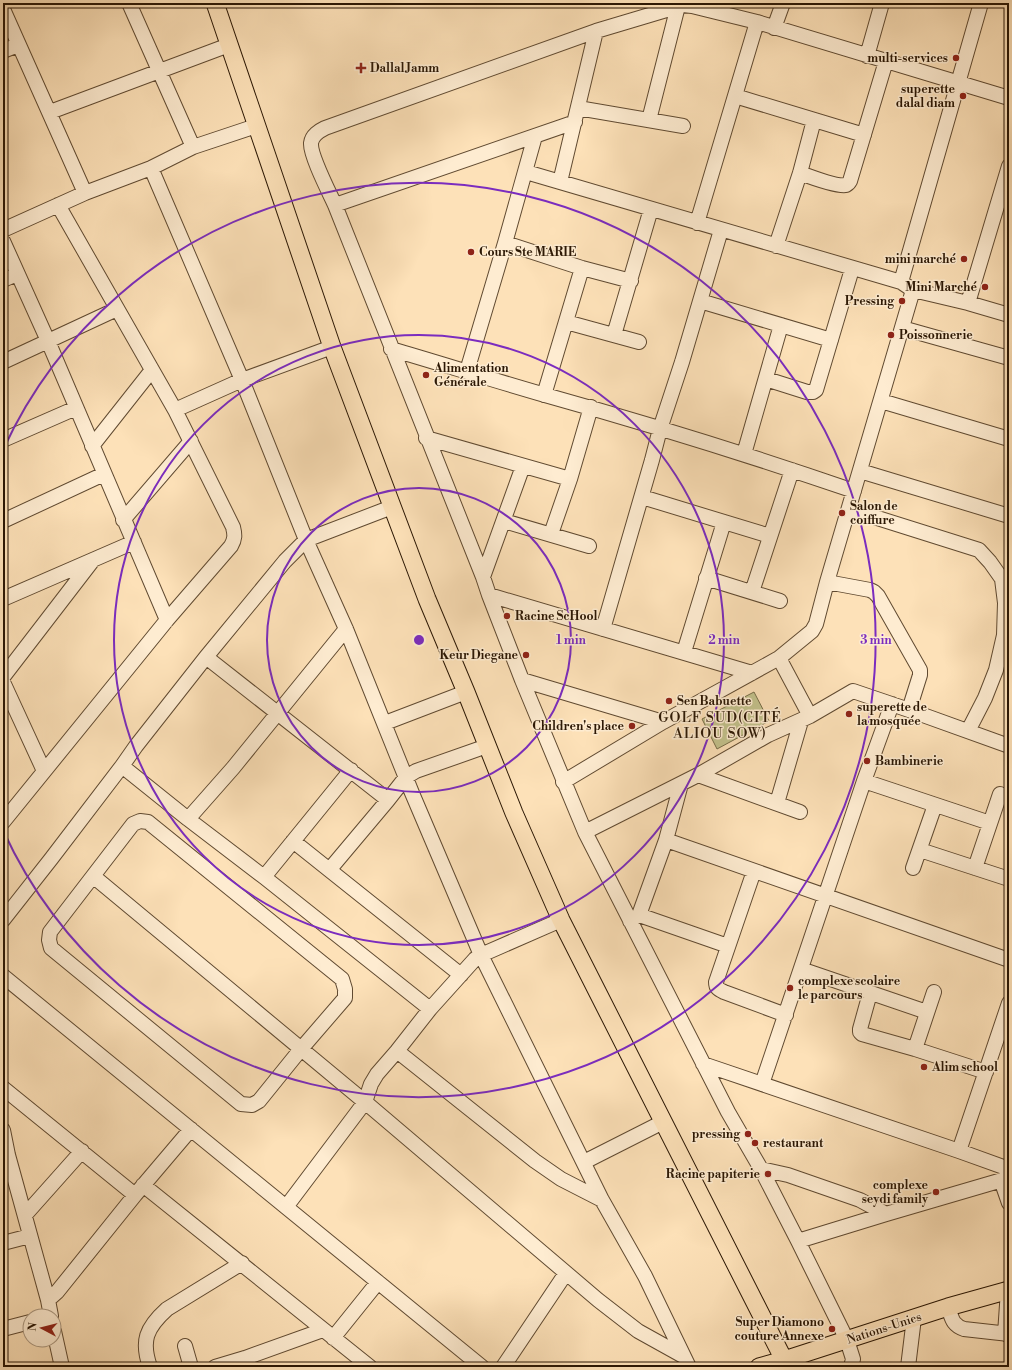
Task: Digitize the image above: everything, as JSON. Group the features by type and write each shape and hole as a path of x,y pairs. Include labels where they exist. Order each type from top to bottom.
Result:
{"main road":[{"path":"215,3 332,347 427,599 514,813 561,920 784,1360"},
{"name":"Nations-Unies","path":"759,1367 948,1307 1009,1290"}],"street":[{"path":"129,3 193,147"},
{"path":"774,28 783,3"},
{"path":"867,56 882,3"},
{"path":"901,282 981,3"},
{"path":"851,1367 853,1359 847,1340 798,1241 761,1169 728,1112 635,918 585,832 522,680 483,577 311,148 311,142 319,130 596,31 678,6 692,6 757,22 1009,98"},
{"path":"649,120 678,6"},
{"path":"3,9 85,193"},
{"path":"697,223 757,22"},
{"path":"560,182 596,31"},
{"path":"3,51 18,45"},
{"path":"50,112 229,45"},
{"path":"800,173 837,185 846,185 850,181 886,61"},
{"path":"735,96 864,135"},
{"path":"335,205 535,136 577,115 649,120 683,126"},
{"path":"776,246 800,173 814,120"},
{"path":"3,230 85,193 151,168 193,147 256,126"},
{"path":"467,371 526,172 535,136"},
{"path":"968,303 1009,166"},
{"path":"151,168 242,380 306,540 346,629 481,955 602,1200 645,1276 686,1361"},
{"path":"526,172 852,269 901,282 913,290 968,303 1009,315"},
{"path":"3,822 167,620 234,541 235,535 233,527 175,410 58,205"},
{"path":"614,336 651,209"},
{"path":"603,628 642,497 660,429 721,230"},
{"path":"3,241 48,341 123,520 134,542 167,620"},
{"path":"505,244 630,281"},
{"path":"544,395 582,268"},
{"path":"766,379 807,392 813,392 816,390 852,269"},
{"path":"3,280 17,274"},
{"path":"563,782 664,722 779,658 812,631 816,624 913,290"},
{"path":"700,301 831,340"},
{"path":"3,362 117,309"},
{"path":"566,322 638,342"},
{"path":"744,454 782,325"},
{"path":"902,328 1009,358"},
{"path":"175,410 242,380 332,347"},
{"path":"391,349 544,395 591,407 744,454 854,491"},
{"path":"92,446 152,370"},
{"path":"881,401 1009,439"},
{"path":"551,534 570,479 591,407"},
{"path":"3,440 76,408"},
{"path":"426,438 570,479"},
{"path":"123,520 191,441"},
{"path":"483,577 524,466"},
{"path":"752,592 792,470"},
{"path":"860,471 1009,516"},
{"path":"3,522 104,474"},
{"path":"642,497 770,536"},
{"path":"3,920 136,746 206,657 285,561 306,540 392,507"},
{"path":"849,509 979,550 1006,577 1004,635 996,670 985,698 968,731"},
{"path":"504,521 589,546"},
{"path":"684,652 724,522"},
{"path":"3,599 134,542"},
{"path":"3,677 93,560"},
{"path":"706,578 780,601"},
{"path":"827,582 870,590 878,596 921,672 909,710"},
{"path":"489,595 752,673"},
{"path":"188,819 233,768 346,629"},
{"path":"206,657 388,800"},
{"path":"777,803 806,718 779,658"},
{"path":"522,680 664,722"},
{"path":"3,682 44,771"},
{"path":"585,832 698,775 768,735 806,718 852,691 1009,746"},
{"path":"385,723 466,692"},
{"path":"762,1084 864,781 892,704"},
{"path":"330,869 406,777 416,771 487,746"},
{"path":"122,766 430,1009"},
{"path":"264,877 351,770"},
{"path":"698,775 800,812"},
{"path":"864,781 990,823"},
{"path":"635,918 666,840 681,784"},
{"path":"975,868 1000,794"},
{"path":"913,868 935,804"},
{"path":"140,821 148,822 342,980 345,989 345,998 301,1049 260,1101 252,1105 241,1104 51,948 49,940 50,932 133,824 140,821"},
{"path":"293,840 461,975"},
{"path":"666,840 1009,960"},
{"path":"920,850 1009,879"},
{"path":"754,871 716,982 717,989 786,1015"},
{"path":"93,876 365,1102 598,1300 638,1331 686,1361"},
{"path":"635,918 728,946"},
{"path":"286,1207 365,1102 371,1084 377,1074 430,1009 475,959 561,920"},
{"path":"801,969 927,1012"},
{"path":"3,976 482,1367"},
{"path":"915,1048 934,992"},
{"path":"870,993 860,1032 862,1034 915,1048 986,1072"},
{"path":"959,1151 986,1072 1004,1034 1009,1003"},
{"path":"398,1050 535,1161 561,1178 602,1200"},
{"path":"704,1064 959,1151 1006,1176"},
{"path":"3,1088 82,1151 242,1263 370,1367"},
{"path":"584,1162 663,1122"},
{"path":"48,1300 57,1292 139,1190 191,1129"},
{"path":"3,1130 5,1155 25,1215 50,1308"},
{"path":"25,1215 82,1151"},
{"path":"761,1169 788,1175 860,1200 886,1214"},
{"path":"798,1241 1006,1176"},
{"path":"1006,1176 1009,1204"},
{"path":"3,1242 30,1236"},
{"path":"150,1367 146,1355 145,1343 149,1330 156,1319 167,1309 242,1263"},
{"path":"502,1367 566,1273"},
{"path":"215,1367 246,1362 328,1334 378,1282"},
{"path":"948,1307 954,1323 958,1327 1007,1334 1009,1290"},
{"path":"908,1367 914,1318"},
{"path":"3,1329 22,1324"},
{"path":"185,1346 192,1367"},
{"path":"58,1348 62,1367"}],"shaded area":[{"path":"754,692 769,721 717,749 702,719"}],"place":[{"name":"multi-services","path":"956,58"},
{"name":"Dallal Jamm","path":"361,68"},
{"name":"superette dalal diam","path":"963,96"},
{"name":"Cours Ste MARIE","path":"471,252"},
{"name":"mini marché","path":"964,259"},
{"name":"Mini Marché","path":"985,287"},
{"name":"Pressing","path":"902,301"},
{"name":"Poissonnerie","path":"891,335"},
{"name":"Alimentation Générale","path":"426,375"},
{"name":"Salon de coiffure","path":"842,513"},
{"name":"Racine ScHool","path":"507,616"},
{"name":"Keur Diegane","path":"526,655"},
{"name":"Sen Babuette","path":"669,701"},
{"name":"superette de la mosquée","path":"849,714"},
{"name":"Children's place","path":"632,726"},
{"name":"Bambinerie","path":"867,761"},
{"name":"complexe scolaire le parcours","path":"790,988"},
{"name":"Alim school","path":"924,1067"},
{"name":"pressing","path":"748,1134"},
{"name":"restaurant","path":"755,1143"},
{"name":"Racine papiterie","path":"768,1174"},
{"name":"complexe seydi family","path":"936,1192"},
{"name":"Super Diamono couture Annexe","path":"832,1329"}],"district":[{"name":"GOLF SUD(CITÉ ALIOU SOW)","path":"720,726"}]}
